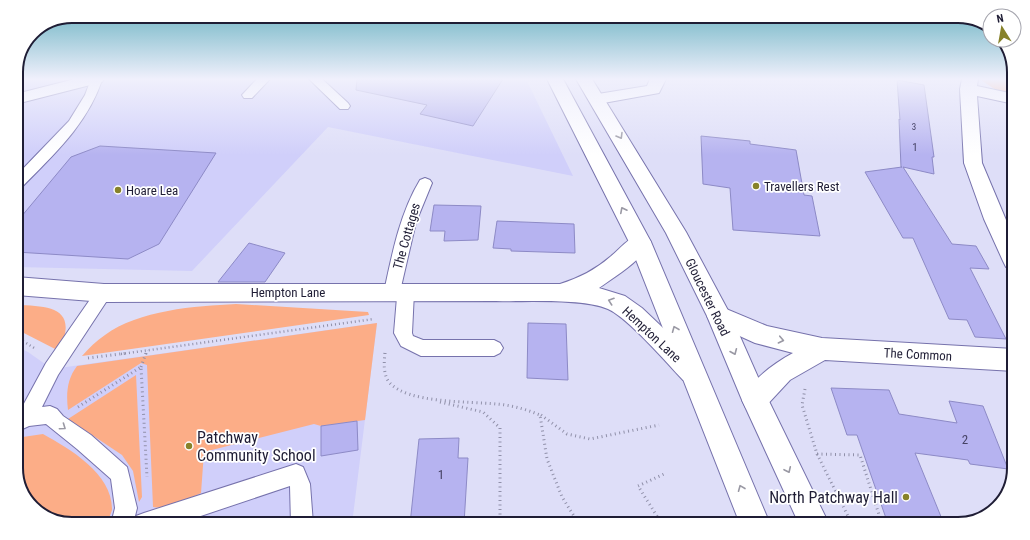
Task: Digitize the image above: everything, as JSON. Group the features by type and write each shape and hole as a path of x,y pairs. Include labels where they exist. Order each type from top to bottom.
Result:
{"street":[{"path":"568,104 640,242 752,517"},
{"name":"Gloucester Road","path":"600,104 676,232 719,316 755,400 811,517"},
{"path":"970,104 973,163 1004,221 1007,233"},
{"name":"Hempton Lane","path":"561,293 590,283 617,264 640,242"},
{"name":"Hempton Lane","path":"23,287 104,293 561,293 598,297 617,303 634,315 692,372"},
{"name":"The Common","path":"719,316 764,336 822,349 1007,360"},
{"path":"755,400 781,372 822,349"}],"lane":[{"path":"23,178 69,129 87,104"},
{"name":"The Cottages","path":"425,183 414,204 402,241 399,292 403,333 406,341 421,348 494,348"},
{"path":"23,417 52,369 104,293"},
{"path":"23,420 50,415 56,422 84,442 120,474 126,508 124,517"},
{"path":"165,517 296,474 300,484 302,517"}],"path":[{"path":"23,341 58,362 382,317"},
{"path":"386,345 383,367 391,384 408,393 435,401 484,412 500,428 500,517"},
{"path":"147,350 141,367 147,517"},
{"path":"56,422 141,367"},
{"path":"806,385 802,405 817,454 848,517"},
{"path":"435,401 512,406 530,410 540,415 567,434 590,439 659,425"},
{"path":"540,415 547,459 562,497 575,517"},
{"path":"817,454 860,455 880,517"},
{"path":"658,517 638,486 664,474"}],"shaded area":[{"path":"23,104 538,104 573,176 328,127 192,271 23,267"},
{"path":"236,304 368,312 369,315 82,356 105,335 134,320 185,308"},
{"path":"23,306 50,309 58,312 63,318 66,326 59,351 23,333"},
{"name":"Patchway Community School","path":"377,323 353,517 72,517 51,512 40,505 31,495 24,477 23,350 52,369"},
{"path":"377,323 365,420 321,426 314,424 204,452 201,493 184,502 172,506 160,508 153,507 147,365 141,363 68,410 67,398 69,381 77,366"},
{"path":"136,375 142,497 139,502 133,471 122,455 68,419"},
{"path":"43,434 77,455 88,464 98,474 110,497 112,510 109,517 63,516 51,512 40,505 31,495 24,477 23,437"}],"building":[{"path":"423,104 487,104 473,126 420,114 427,105"},
{"path":"899,104 927,104 934,157 932,157 934,174 903,167 952,244 976,246 989,269 970,268 1006,339 975,337 967,320 949,319 913,238 903,238 865,172 902,167 899,119 900,120"},
{"name":"Travellers Rest","path":"701,136 750,141 750,144 796,150 804,195 812,196 820,236 733,230 730,188 703,184"},
{"name":"Hoare Lea","path":"100,146 216,153 159,244 128,259 23,252 23,215 71,157"},
{"path":"434,205 481,206 478,240 444,241 445,231 430,231"},
{"path":"497,221 574,224 575,253 511,251 511,249 493,248"},
{"path":"249,243 285,253 265,282 218,282"},
{"path":"528,323 566,324 568,380 527,378"},
{"path":"831,388 889,390 899,414 957,423 949,401 983,406 1007,469 970,464 968,460 915,453 941,517 886,517 857,435 847,435"},
{"path":"357,421 358,450 321,456 321,426"},
{"path":"459,438 458,458 468,458 464,517 411,517 419,439"}],"place":[{"name":"Travellers Rest","path":"756,186"},
{"name":"Hoare Lea","path":"118,190"},
{"name":"Patchway Community School","path":"189,446"},
{"name":"North Patchway Hall","path":"906,497"}]}
